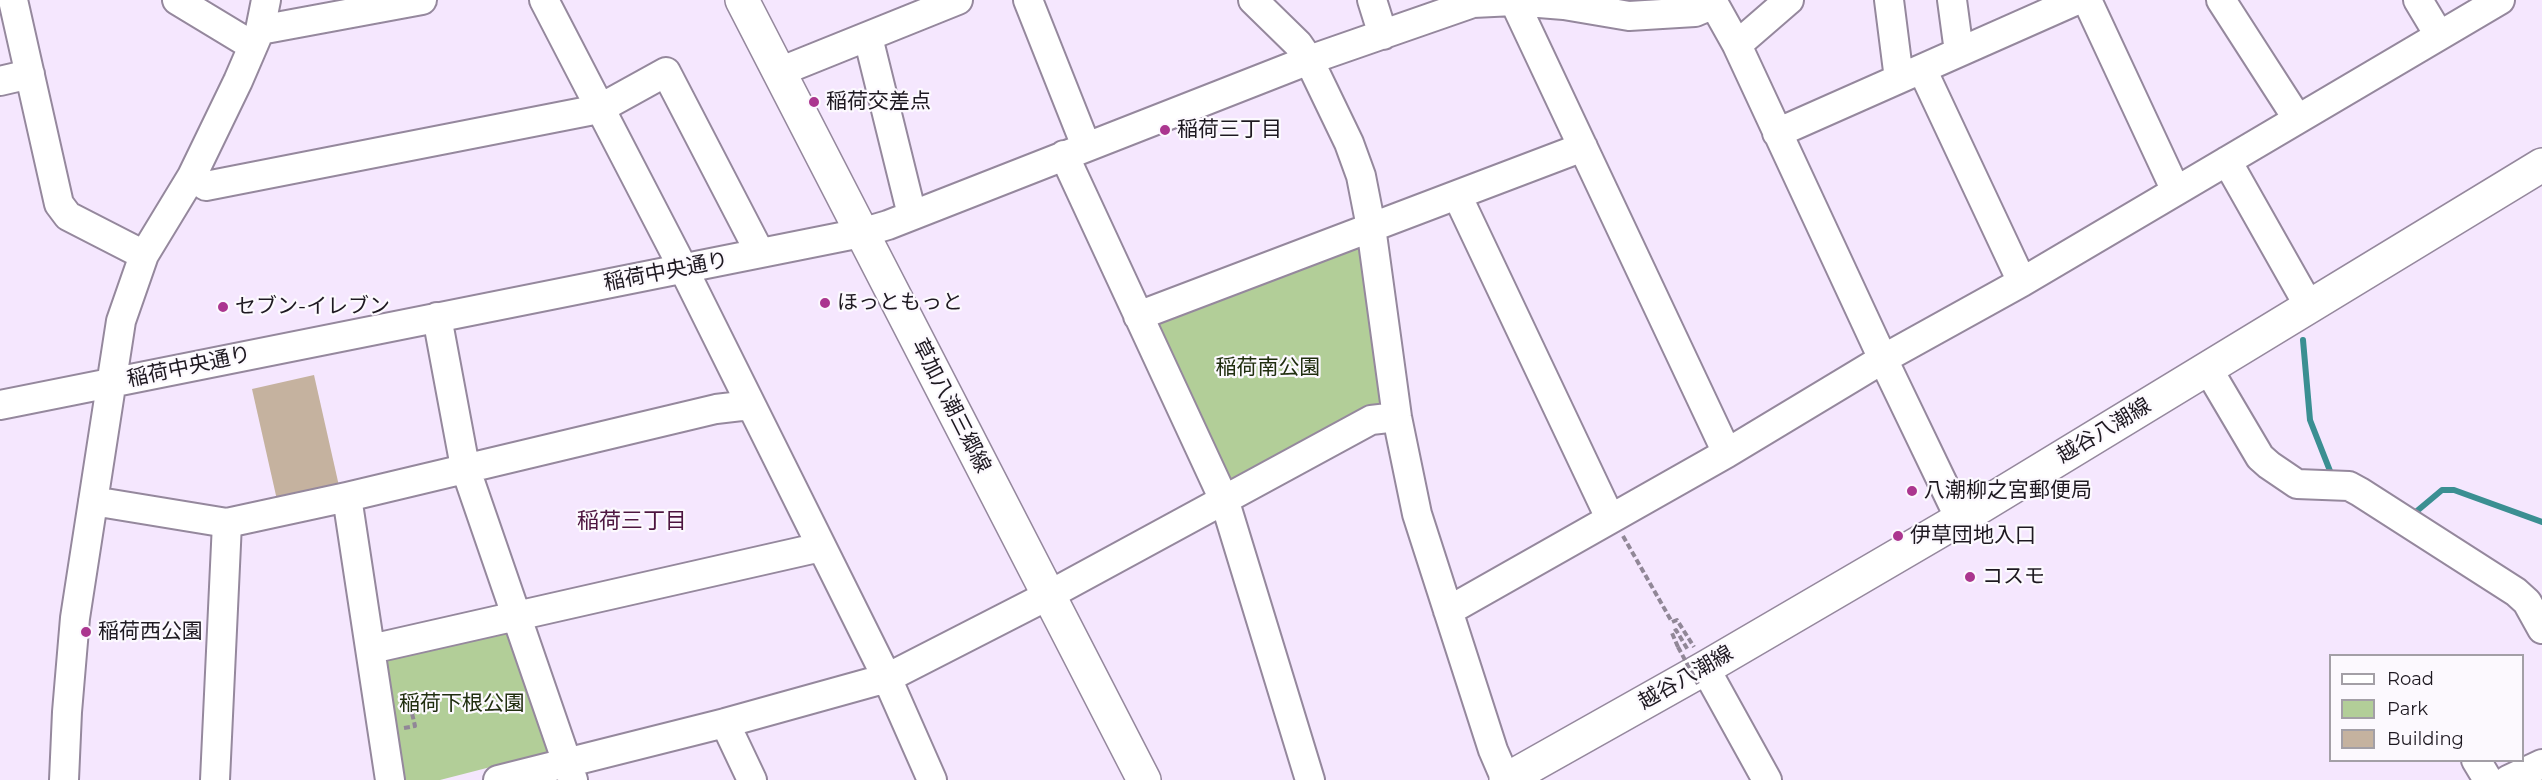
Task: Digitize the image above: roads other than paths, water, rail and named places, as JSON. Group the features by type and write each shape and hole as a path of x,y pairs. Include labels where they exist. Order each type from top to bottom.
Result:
{"main road":[{"name":"草加八潮三郷線","path":"742,0 1144,780"},
{"name":"越谷八潮線","path":"1506,780 1702,677 2542,165"}],"street":[{"path":"13,0 59,204 68,216 144,255"},
{"path":"177,0 257,38 344,8 414,1"},
{"path":"64,780 75,618 121,321 144,255 192,176 257,38 266,0"},
{"path":"544,0 683,268 887,678 932,780"},
{"path":"779,72 958,0"},
{"path":"1028,0 1075,151 1138,316 1225,502 1310,780"},
{"path":"1253,0 1298,44 1309,60 1350,143 1361,176 1371,227 1397,417 1417,514 1493,750 1506,780"},
{"path":"1372,0 1383,35"},
{"path":"1789,0 1737,45 1960,519"},
{"path":"1889,0 1910,74 2022,282"},
{"path":"1952,0 1959,52"},
{"path":"2086,0 2176,191"},
{"path":"2221,0 2297,118"},
{"path":"2418,0 2439,35"},
{"path":"1448,611 1727,453 1883,359 2022,282 2500,0"},
{"path":"1514,1 1727,453"},
{"name":"稲荷中央通り","path":"0,405 861,233 1309,60 1473,3 1514,1 1564,5 1629,16 1695,12 1714,4 1737,45"},
{"path":"1777,133 2064,3"},
{"path":"868,37 912,215"},
{"path":"192,176 206,186 599,109 666,72 760,253"},
{"path":"0,81 30,74"},
{"path":"1138,316 1583,147"},
{"path":"2227,161 2309,306"},
{"path":"1457,195 1611,517"},
{"path":"437,317 465,467 570,771"},
{"path":"2208,369 2260,457 2269,465 2297,484 2349,486 2360,492 2516,592 2527,602 2542,629"},
{"path":"93,501 227,523 347,497 465,467 716,409 750,405"},
{"path":"498,780 570,771 725,723 887,678 1225,502 1371,420 1397,417"},
{"path":"347,497 390,780"},
{"path":"215,780 227,523"},
{"path":"371,649 821,547"},
{"path":"1702,677 1767,780"},
{"path":"725,723 752,780"},
{"path":"2479,762 2505,780 2542,764"}],"waterway":[{"path":"2303,340 2310,420 2332,476"},
{"path":"2411,516 2442,490 2454,490 2542,522"}],"place":[{"name":"稲荷交差点","path":"814,102"},
{"name":"稲荷三丁目","path":"1165,130"},
{"name":"ほっともっと","path":"825,303"},
{"name":"セブン-イレブン","path":"223,307"},
{"name":"八潮柳之宮郵便局","path":"1912,491"},
{"name":"伊草団地入口","path":"1898,536"},
{"name":"コスモ","path":"1970,577"},
{"name":"稲荷西公園","path":"86,632"}],"district":[{"name":"稲荷三丁目","path":"632,522"}],"park label":[{"name":"稲荷南公園","path":"1268,368"},
{"name":"稲荷下根公園","path":"462,704"}]}
